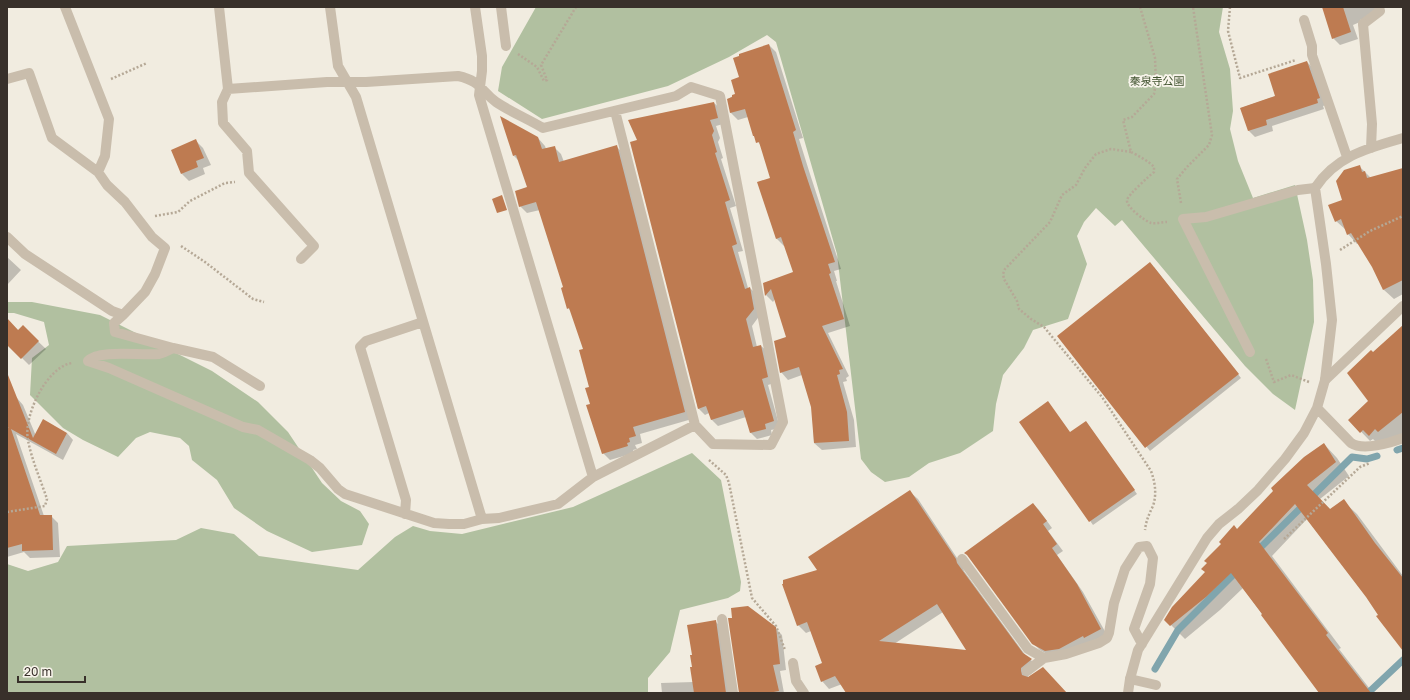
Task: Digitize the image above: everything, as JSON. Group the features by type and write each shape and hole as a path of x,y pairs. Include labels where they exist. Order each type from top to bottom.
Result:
{"street":[{"path":"65,7 109,119 105,156 98,172"},
{"path":"219,7 228,89 222,102 223,123 247,151 249,173 314,246 301,259"},
{"path":"330,7 338,66 356,97 482,519"},
{"path":"475,7 482,56 482,72 479,85 479,95 482,107 593,477"},
{"path":"501,7 506,46"},
{"path":"1371,148 1372,124 1363,24 1380,11 1379,7"},
{"path":"1304,20 1312,46 1312,55 1347,157"},
{"path":"7,79 29,73 52,138 98,172 107,185 125,202 152,237 166,248 155,274 145,292 114,323 115,332 213,357 260,386"},
{"path":"228,89 347,81 366,82 458,76 468,78 479,85 497,102 543,128 676,96 692,87 720,96 783,422 771,445 713,444 695,425 615,111"},
{"path":"1250,352 1183,220 1206,217 1298,190 1315,188 1329,170 1347,157 1403,138"},
{"path":"1128,693 1130,679 1138,650 1167,606 1208,538 1219,524 1258,490 1286,460 1304,433 1317,408 1325,380 1332,320 1325,256 1315,188"},
{"path":"7,237 25,254 112,311 123,315"},
{"path":"1325,380 1403,306"},
{"path":"405,514 406,500 360,348 366,341 423,322"},
{"path":"88,361 91,358 102,355 160,354 173,348"},
{"path":"88,361 109,368 243,427 258,430 310,460 320,468 338,490 345,494 405,514 434,522 449,524 464,524 482,519 499,518 558,504 593,477 695,425"},
{"path":"1317,408 1351,444 1355,446 1373,446 1403,438"},
{"path":"1027,670 1044,658 1066,654 1099,643 1106,638 1110,633 1114,604 1125,569 1135,550 1138,547 1147,546 1153,558 1150,584 1134,628 1142,644"},
{"path":"962,560 1028,649 1044,658"},
{"path":"722,619 733,693"},
{"path":"793,663 796,681 804,693"},
{"path":"1130,679 1156,685"}],"path":[{"path":"506,46 537,67 544,81 547,80 541,65 576,7"},
{"path":"1131,152 1124,120 1132,117 1154,94 1156,82 1154,58 1140,7"},
{"path":"1143,546 1146,521 1153,504 1155,493 1155,483 1151,471 1102,397 1088,379 1044,327 1019,309 1003,274 1005,269 1050,222 1062,195 1076,185 1085,168 1096,154 1111,149 1131,152 1154,167 1154,172 1128,197 1127,200 1129,206 1141,218 1152,224 1183,220 1177,179 1186,167 1209,145 1212,135 1193,7"},
{"path":"1230,7 1228,31 1240,78 1312,55"},
{"path":"96,86 147,63"},
{"path":"139,219 178,212 190,201 224,182 235,182 249,173"},
{"path":"1325,256 1337,252 1370,231 1403,216"},
{"path":"166,248 178,244 205,262 253,299 264,302"},
{"path":"1264,355 1274,382 1291,375 1300,378"},
{"path":"7,512 45,506 47,499 28,440 29,419 40,393 59,368 69,364 88,361"},
{"path":"1284,539 1360,467 1373,462"},
{"path":"726,475 752,598 776,626 784,649 787,665 793,663"}],"green space":[{"name":"秦泉寺公園","path":"536,7 1223,7 1219,32 1230,69 1233,111 1230,129 1238,161 1253,198 1295,185 1307,240 1313,280 1314,322 1295,410 1273,394 1245,366 1122,220 1115,226 1096,208 1084,222 1077,236 1087,264 1068,319 1033,330 1024,348 1003,375 996,404 993,431 960,453 929,463 909,477 885,482 871,472 861,459 837,254 776,42 767,35 729,57 668,86 542,119 498,91 502,67"},
{"path":"7,302 32,302 100,315 212,371 258,402 288,432 322,483 341,501 360,511 369,524 362,545 312,552 267,531 234,508 217,480 192,460 189,446 180,438 150,432 136,438 118,457 83,440 63,428 30,395 32,358 49,345 44,322 14,313 7,313"},
{"path":"692,453 721,480 741,582 740,591 728,598 680,610 670,652 648,678 648,693 7,693 7,564 28,571 58,562 67,546 176,540 201,528 234,534 259,556 358,570 395,537 413,526 430,531 462,534 573,507"}],"building":[{"path":"1322,7 1343,7 1351,32 1332,39"},
{"path":"769,44 796,130 793,132 803,166 835,262 828,264 831,273 829,274 844,319 822,326 843,369 839,370 840,374 837,375 847,412 849,441 814,443 811,407 799,367 780,373 774,341 786,337 771,289 765,296 763,283 793,272 781,237 776,239 757,182 770,178 759,142 756,143 753,136 745,109 730,113 727,99 735,94 731,80 739,77 733,58 739,56 739,54"},
{"path":"1307,61 1320,98 1317,99 1318,103 1266,120 1267,125 1248,131 1240,108 1275,96 1268,74"},
{"path":"714,102 718,118 710,120 714,131 712,135 717,152 715,153 730,200 725,202 737,244 732,246 745,289 750,287 754,309 746,319 753,347 761,345 768,377 762,379 774,421 765,424 766,429 750,433 743,410 711,420 706,406 698,409 630,142 637,140 628,120"},
{"path":"500,116 538,137 542,149 555,146 559,162 617,145 685,412 633,427 636,436 629,438 630,442 627,443 628,446 602,454 586,405 590,404 585,388 589,387 579,350 583,349 569,308 567,309 561,288 563,287 536,202 519,207 515,191 527,187 516,155 513,156"},
{"path":"196,139 204,158 196,161 198,167 181,174 171,150"},
{"path":"1360,165 1362,172 1365,171 1367,178 1403,168 1403,280 1383,290 1372,267 1351,233 1347,235 1341,219 1335,222 1328,205 1342,200 1336,181 1344,170"},
{"path":"502,195 507,210 497,213 492,199"},
{"path":"1150,262 1239,374 1145,448 1057,336"},
{"path":"7,318 18,330 23,325 39,341 21,359 7,345"},
{"path":"1403,325 1403,412 1378,432 1375,429 1369,436 1363,430 1360,433 1348,420 1368,401 1347,373 1371,350 1373,352"},
{"path":"7,375 33,438 43,419 67,433 56,454 11,429 40,515 52,515 53,550 22,551 22,544 7,548 7,428 9,428 7,427"},
{"path":"1048,401 1070,432 1086,421 1135,490 1089,522 1019,422"},
{"path":"1324,443 1336,462 1307,485 1330,509 1344,499 1375,543 1403,578 1403,651 1376,616 1378,615 1366,597 1295,504 1259,542 1328,633 1326,635 1371,693 1319,693 1231,573 1206,597 1170,626 1164,620 1172,607 1205,572 1201,569 1207,563 1204,561 1221,544 1219,542 1234,525 1237,529 1273,491 1271,488 1304,457"},
{"path":"910,490 956,559 957,563 1023,653 1032,659 1021,668 1022,675 1028,677 1043,667 1067,693 846,693 835,676 821,682 815,666 822,663 807,622 797,626 782,584 783,580 817,570 808,557","holes":["937,604 966,650 879,641"]},
{"path":"1033,503 1047,521 1043,524 1057,544 1052,548 1077,584 1101,629 1084,638 1083,636 1059,649 1045,651 1032,644 967,555 964,553"},
{"path":"748,606 776,627 780,664 773,665 779,691 768,693 739,693 728,618 732,618 731,608"},
{"path":"716,620 726,693 694,693 690,667 692,667 690,655 692,655 687,625"}],"waterway":[{"path":"1397,450 1403,448"},
{"path":"1255,553 1352,457 1367,459 1377,456"},
{"path":"1155,669 1178,630 1240,568"},
{"path":"1368,693 1403,660"}]}
